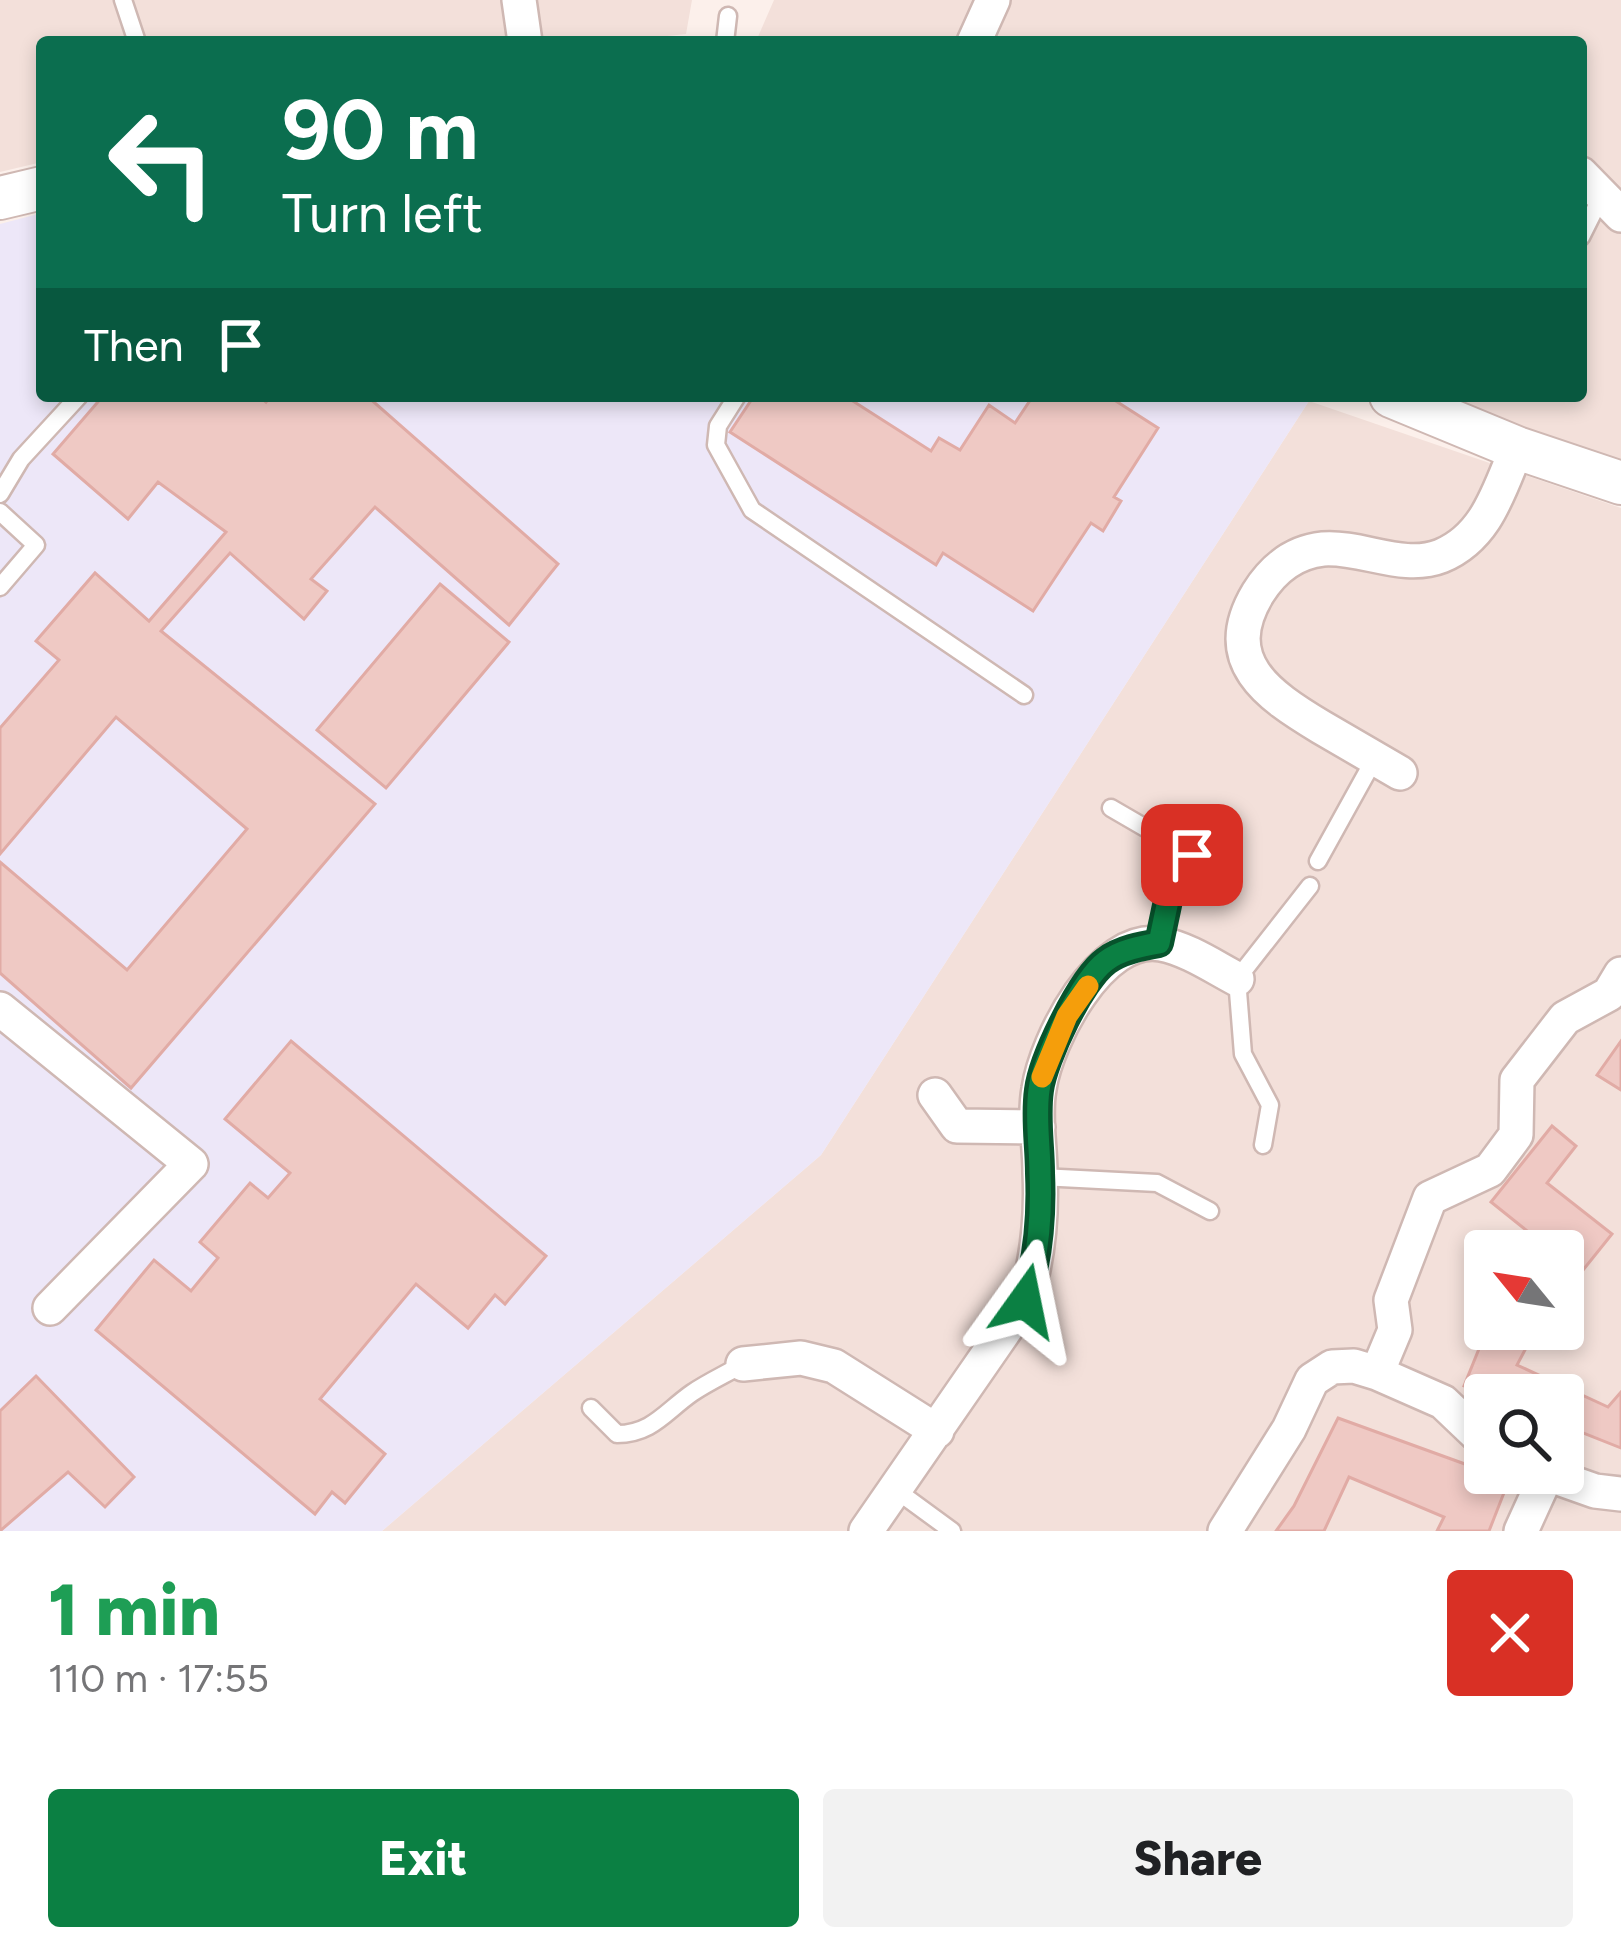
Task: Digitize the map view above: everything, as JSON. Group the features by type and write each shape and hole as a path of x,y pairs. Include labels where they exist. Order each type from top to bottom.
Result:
{"street":[{"path":"519,0 524,36"},
{"path":"977,36 993,0"},
{"path":"0,198 36,189"},
{"path":"1405,402 1516,448 1621,484"},
{"path":"1388,765 1273,698 1250,670 1243,646 1246,617 1277,566 1303,554 1325,549 1414,561 1438,557 1460,545 1485,522 1516,448"},
{"path":"866,1531 1025,1301 1037,1264 1039,1089 1049,1052 1067,1016 1105,961 1142,946 1159,943 1237,979"},
{"path":"1377,1373 1395,1330 1391,1300 1430,1198 1490,1170 1516,1135 1517,1080 1565,1018 1609,994 1621,974"},
{"path":"0,1010 191,1164 50,1308"},
{"path":"934,1095 957,1126 1038,1127"},
{"path":"743,1364 801,1358 833,1366 937,1431"},
{"path":"1225,1531 1282,1441 1312,1380 1332,1367 1354,1366 1377,1373 1443,1402 1464,1422"},
{"path":"1584,1487 1621,1494"},
{"path":"1521,1531 1537,1494"}],"lane":[{"path":"123,0 135,36"},
{"path":"726,36 728,16"},
{"path":"1587,224 1601,195"},
{"path":"0,494 21,459 73,402"},
{"path":"733,402 718,426 716,445 752,510 1024,695"},
{"path":"0,512 36,545 0,587"},
{"path":"1318,861 1388,765"},
{"path":"1112,808 1192,855 1169,896 1159,943"},
{"path":"1263,1145 1270,1106 1243,1054 1237,979 1310,886"},
{"path":"1041,1177 1157,1183 1210,1211"},
{"path":"591,1408 617,1434 632,1434 656,1425 691,1394 743,1364"},
{"path":"896,1490 952,1531"}],"shaded area":[{"path":"0,0 692,0 686,34 668,36 36,36 36,163 0,172"},
{"path":"774,0 1621,0 1621,463 1591,459 1459,402 1587,402 1587,36 758,36"},
{"path":"36,215 36,402 1308,402 821,1155 382,1531 0,1531 0,224"},
{"path":"1312,402 1621,508 1621,1531 382,1531 821,1155"}],"building":[{"path":"98,402 374,402 558,564 509,625 375,507 311,579 327,591 304,619 230,553 161,631 375,804 131,1088 0,973 0,862 127,970 247,829 116,717 0,854 0,728 59,660 36,641 95,573 149,621 226,532 158,482 128,519 53,454"},
{"path":"750,402 854,402 931,451 939,438 960,450 989,405 1015,423 1029,402 1117,402 1158,428 1114,497 1121,501 1103,531 1091,523 1033,611 943,553 936,565 730,432"},
{"path":"440,584 509,642 386,788 317,730"},
{"path":"291,1041 546,1256 505,1304 495,1295 468,1328 416,1284 320,1399 385,1454 345,1503 332,1492 315,1514 96,1330 154,1260 191,1291 218,1258 200,1242 250,1183 268,1198 290,1173 225,1119"},
{"path":"1621,1041 1621,1090 1597,1075"},
{"path":"1552,1126 1576,1146 1547,1183 1612,1234 1584,1269 1584,1230 1526,1230 1491,1202"},
{"path":"1479,1350 1525,1350 1517,1365 1536,1374 1469,1374"},
{"path":"36,1376 134,1477 105,1507 68,1472 0,1531 0,1411"},
{"path":"1621,1392 1621,1448 1584,1433 1584,1396 1608,1407"},
{"path":"1338,1418 1464,1464 1464,1494 1504,1494 1489,1531 1437,1531 1444,1517 1349,1477 1324,1531 1276,1531 1294,1506"}],"slow traffic":[{"path":"1042,1077 1067,1016 1088,986"}],"route":[{"path":"1025,1301 1037,1264 1039,1089 1049,1052 1105,961 1159,943 1169,896 1192,855"}]}
